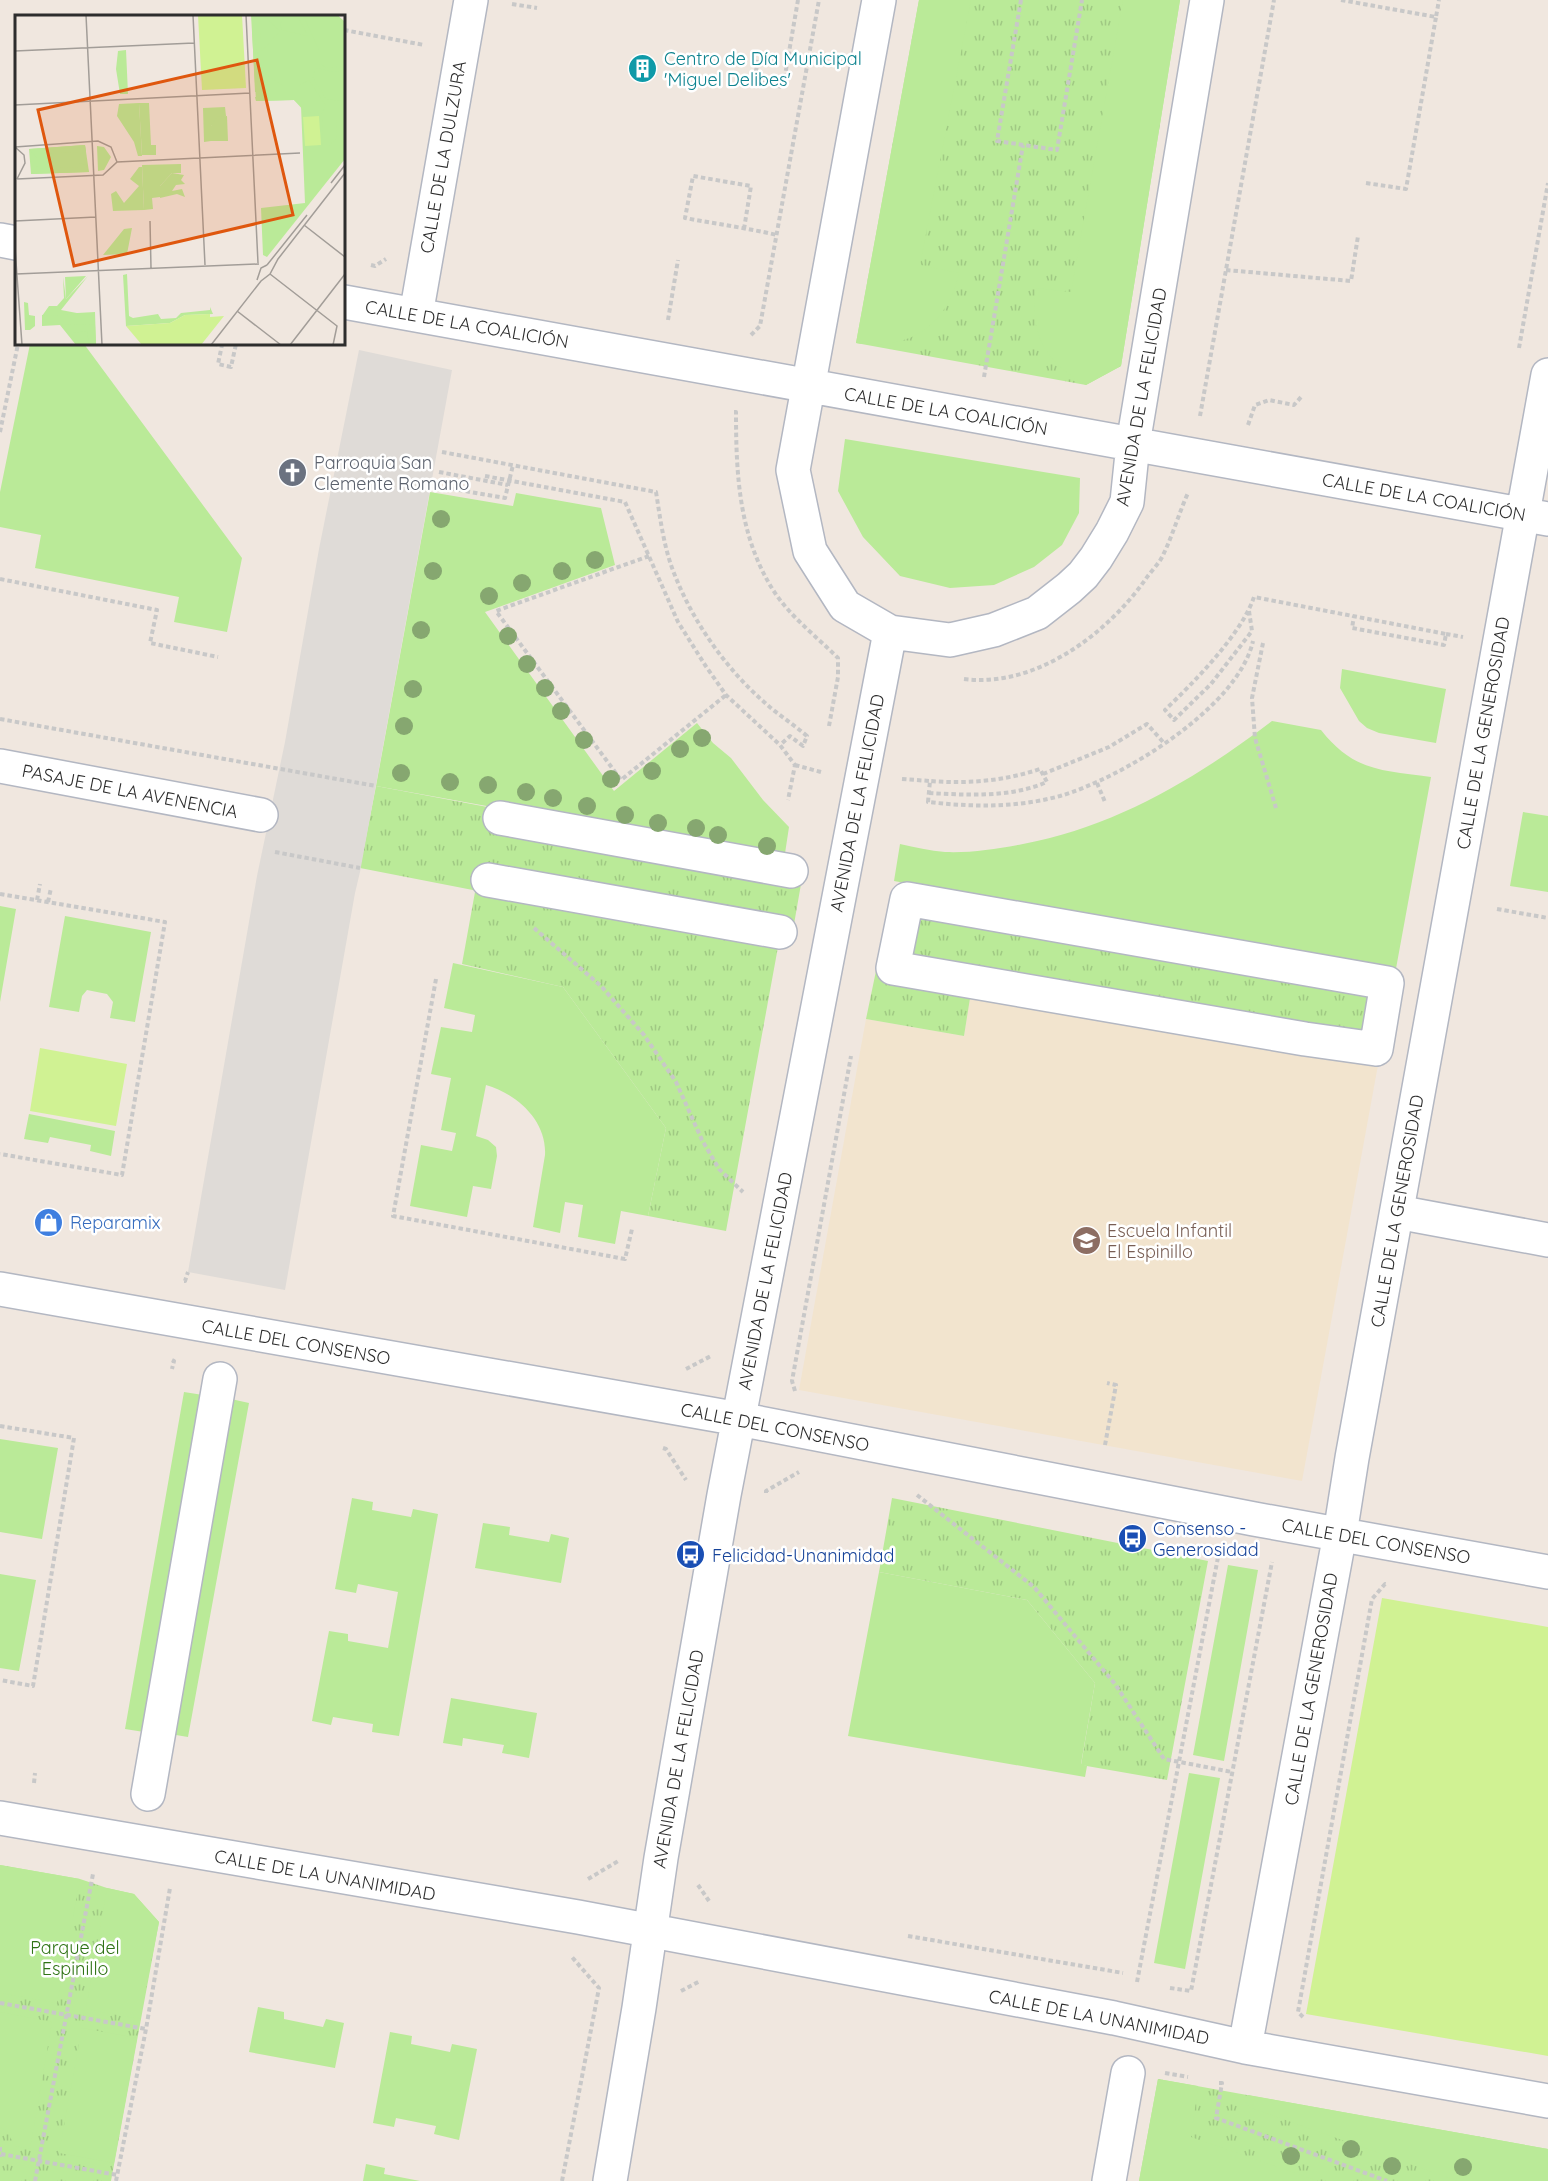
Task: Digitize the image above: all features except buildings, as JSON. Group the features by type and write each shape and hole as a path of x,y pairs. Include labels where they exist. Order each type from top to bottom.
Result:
{"street":[{"name":"CALLE DE LA DULZURA","path":"416,315 471,0"},
{"name":"AVENIDA DE LA FELICIDAD","path":"879,0 793,470 810,551 845,606 890,632 950,640 994,630 1037,613 1083,575 1112,532 1127,502 1133,444 1207,0"},
{"path":"0,240 15,243"},
{"name":"CALLE DE LA COALICIÓN","path":"345,302 1535,517"},
{"name":"CALLE DE LA GENEROSIDAD","path":"1245,2047 1397,1212 1535,517 1548,375"},
{"name":"AVENIDA DE LA FELICIDAD","path":"651,1931 661,1858 739,1419 890,632"},
{"name":"PASAJE DE LA AVENENCIA","path":"0,766 261,815"},
{"path":"500,818 792,871"},
{"path":"488,880 780,932"},
{"path":"907,899 1387,983 1385,1012 1376,1049 1293,1037 893,968 895,919 907,899"},
{"path":"1397,1212 1548,1240"},
{"name":"CALLE DEL CONSENSO","path":"0,1288 739,1419 834,1439 1548,1572"},
{"path":"148,1794 220,1379"},
{"name":"CALLE DE LA UNANIMIDAD","path":"0,1818 651,1931 1114,2018 1245,2047 1548,2101"},
{"path":"610,2181 651,1931"},
{"path":"1109,2181 1128,2073"}],"path":[{"path":"758,60 754,81 783,87 798,0"},
{"path":"760,326 819,0"},
{"path":"1021,0 997,141 1056,150 1082,0"},
{"path":"1200,417 1274,0"},
{"path":"1341,0 1436,17"},
{"path":"1366,183 1406,189 1439,0"},
{"path":"510,15 512,2 537,8"},
{"path":"345,30 428,46"},
{"path":"984,377 1023,145"},
{"path":"744,229 751,186 693,176 685,218 744,229 777,235"},
{"path":"1517,359 1548,183"},
{"path":"1226,270 1351,282 1358,236"},
{"path":"668,321 678,260"},
{"path":"656,319 678,323"},
{"path":"0,432 18,345"},
{"path":"222,345 218,364 231,367 236,345"},
{"path":"722,370 715,408 736,412 739,486 744,525 757,559 775,593 838,658 838,677 828,732"},
{"path":"1259,427 1247,425 1255,405 1269,400 1294,405 1302,396"},
{"path":"442,452 656,492 662,532 670,563 703,629 722,657 756,694 807,736 803,746 790,736 780,746"},
{"path":"436,486 505,498 513,465"},
{"path":"439,472 625,502 678,622 726,695 780,746 795,765 821,772"},
{"path":"484,476 508,483"},
{"path":"955,678 993,679 1024,672 1069,652 1092,637 1120,612 1163,555 1188,493 1199,495"},
{"path":"650,556 496,611 621,780 726,695"},
{"path":"0,579 157,610 150,643 218,657"},
{"path":"1249,611 1252,631 1211,684 1174,720 1165,710 1193,683 1249,611 1254,597 1456,636"},
{"path":"1354,616 1352,628 1444,645 1446,634"},
{"path":"930,781 928,802 957,805 1010,805 1059,796 1097,783 1140,760 1207,711 1250,655 1253,641"},
{"path":"1263,643 1252,698 1255,738 1276,807"},
{"path":"0,719 376,786"},
{"path":"1043,774 1109,747 1147,723 1164,743"},
{"path":"819,782 823,762"},
{"path":"788,800 795,765"},
{"path":"899,788 903,768"},
{"path":"901,778 930,781 991,781 1017,777 1040,769 1047,782 1012,791 973,795 928,793"},
{"path":"1097,783 1106,802"},
{"path":"37,900 40,884"},
{"path":"48,902 51,888"},
{"path":"0,894 165,922 122,1176 0,1154"},
{"path":"1497,909 1548,918"},
{"path":"529,924 601,986 644,1035 676,1082 702,1140 719,1168 746,1195 748,1183"},
{"path":"436,979 393,1216 625,1259 632,1230"},
{"path":"796,1400 792,1381 851,1056"},
{"path":"185,1281 196,1283"},
{"path":"681,1368 687,1370 718,1352"},
{"path":"1105,1445 1116,1385 1107,1383"},
{"path":"0,1426 74,1438 33,1686 0,1680"},
{"path":"659,1447 666,1449 691,1487"},
{"path":"765,1497 766,1491 803,1470"},
{"path":"922,1492 910,1490 1034,1587 1115,1684 1164,1759 1232,1772"},
{"path":"1137,1982 1219,1551 1228,1553"},
{"path":"1191,1991 1272,1561 1264,1559"},
{"path":"1309,2023 1298,2012 1372,1599 1385,1584 1397,1587"},
{"path":"34,1773 34,1783"},
{"path":"585,1881 623,1858"},
{"path":"35,2181 93,1874"},
{"path":"699,1875 697,1884 710,1902"},
{"path":"116,2181 171,1888 161,1886"},
{"path":"900,1935 1123,1973"},
{"path":"562,2181 599,1988 570,1956"},
{"path":"0,2003 146,2029"},
{"path":"1164,2073 1199,2079"},
{"path":"1210,2081 1222,2083 1216,2118 1387,2181"},
{"path":"0,2147 0,2155 117,2175"}],"shaded area":[{"path":"359,350 452,370 355,893 285,1290 188,1272 257,876 285,742 319,549"},
{"name":"Escuela Infantil El Espinillo","path":"971,991 1378,1065 1302,1481 799,1390 866,1019 964,1036"}],"green space":[{"path":"919,0 1180,0 1121,366 1086,385 856,343"},
{"path":"919,0 971,0 920,265 959,273 945,307 935,321 923,331 893,343 856,343"},
{"path":"1123,0 1180,0 1121,366 1086,385 1060,367 1043,346 1035,320 1034,305 1036,288 1071,292"},
{"path":"30,345 85,345 242,558 227,632 174,622 179,597 35,568 41,535 0,527 0,492"},
{"path":"845,439 1080,478 1079,513 1062,545 1034,567 994,585 950,588 900,576 863,537 838,491"},
{"path":"430,492 513,506 516,493 601,508 615,565 485,612 614,791 697,723 713,743 731,758 763,800 789,827 784,860 376,786"},
{"path":"1342,669 1446,689 1436,743 1379,733 1367,728 1359,721 1340,688"},
{"path":"1272,721 1321,730 1345,754 1370,767 1431,777 1395,974 894,881 900,844 928,850 955,852 994,849 1058,836 1091,825 1155,797 1215,762"},
{"path":"376,786 804,867 790,947 689,930 778,947 726,1231 648,1216 666,1128 563,987 462,964 475,892 550,905 360,868"},
{"path":"1523,812 1548,816 1548,892 1510,886"},
{"path":"901,883 1395,974 1378,1065 971,992 964,1036 866,1019 887,918"},
{"path":"0,906 16,909 0,1002"},
{"path":"65,916 151,932 135,1022 110,1018 113,1002 107,994 87,990 82,996 79,1012 49,1007"},
{"path":"453,963 563,987 666,1128 648,1216 621,1211 615,1244 578,1237 583,1205 565,1202 560,1233 533,1227 545,1155 541,1131 535,1120 519,1102 498,1089 486,1085 476,1136 488,1140 496,1147 497,1156 491,1189 473,1186 467,1217 410,1206 421,1145 452,1151 456,1133 441,1130 451,1078 431,1074 441,1027 472,1032 475,1015 444,1008"},
{"path":"40,1048 127,1064 116,1126 30,1111"},
{"path":"29,1114 115,1131 111,1156 90,1151 91,1145 50,1137 48,1143 24,1139"},
{"path":"184,1392 203,1395 144,1732 125,1729"},
{"path":"231,1399 249,1403 188,1737 170,1734"},
{"path":"0,1439 58,1448 42,1539 0,1532"},
{"path":"352,1498 373,1502 372,1510 411,1517 413,1509 438,1514 399,1736 372,1732 373,1724 333,1717 331,1725 312,1721 329,1631 348,1634 348,1641 388,1648 398,1592 358,1584 356,1593 335,1589"},
{"path":"892,1498 1208,1561 1167,1780 1081,1765 1095,1683 1027,1600 879,1572"},
{"path":"483,1523 510,1527 509,1535 549,1542 551,1534 569,1538 561,1583 475,1568"},
{"path":"1228,1565 1258,1570 1224,1761 1193,1755"},
{"path":"879,1572 1027,1600 1095,1683 1081,1764 1087,1766 1085,1777 848,1736"},
{"path":"0,1574 36,1580 19,1671 0,1668"},
{"path":"1382,1598 1548,1627 1548,2056 1306,2014"},
{"path":"451,1698 537,1713 529,1758 502,1753 504,1745 463,1738 462,1746 443,1743"},
{"path":"1189,1773 1220,1778 1185,1969 1154,1963"},
{"name":"Parque del Espinillo","path":"0,1865 80,1879 134,1894 159,1922 111,2181 0,2181"},
{"path":"0,1865 80,1879 57,2003 0,1993"},
{"path":"107,1888 134,1894 159,1922 140,2019 86,2009"},
{"path":"258,2007 284,2012 284,2019 323,2027 326,2019 344,2023 335,2068 249,2052"},
{"path":"0,2012 52,2022 30,2149 15,2146 7,2131 0,2127"},
{"path":"82,2028 137,2038 114,2163 59,2153"},
{"path":"390,2032 412,2036 411,2044 450,2052 452,2044 477,2049 459,2140 434,2134 436,2126 396,2118 394,2127 373,2123"},
{"path":"1158,2079 1548,2149 1548,2181 1139,2181"},
{"path":"1158,2079 1198,2086 1191,2137 1318,2181 1139,2181"},
{"path":"1248,2095 1548,2149 1548,2181 1458,2181 1249,2107 1245,2101"},
{"path":"366,2164 385,2168 384,2174 420,2181 363,2181"}],"place":[{"name":"Centro de Día Municipal 'Miguel Delibes'","path":"643,68"},
{"name":"Parroquia San Clemente Romano","path":"293,472"},
{"name":"Reparamix","path":"49,1222"},
{"name":"Escuela Infantil El Espinillo","path":"1086,1240"},
{"name":"Consenso - Generosidad","path":"1132,1538"},
{"name":"Felicidad-Unanimidad","path":"691,1555"}]}
